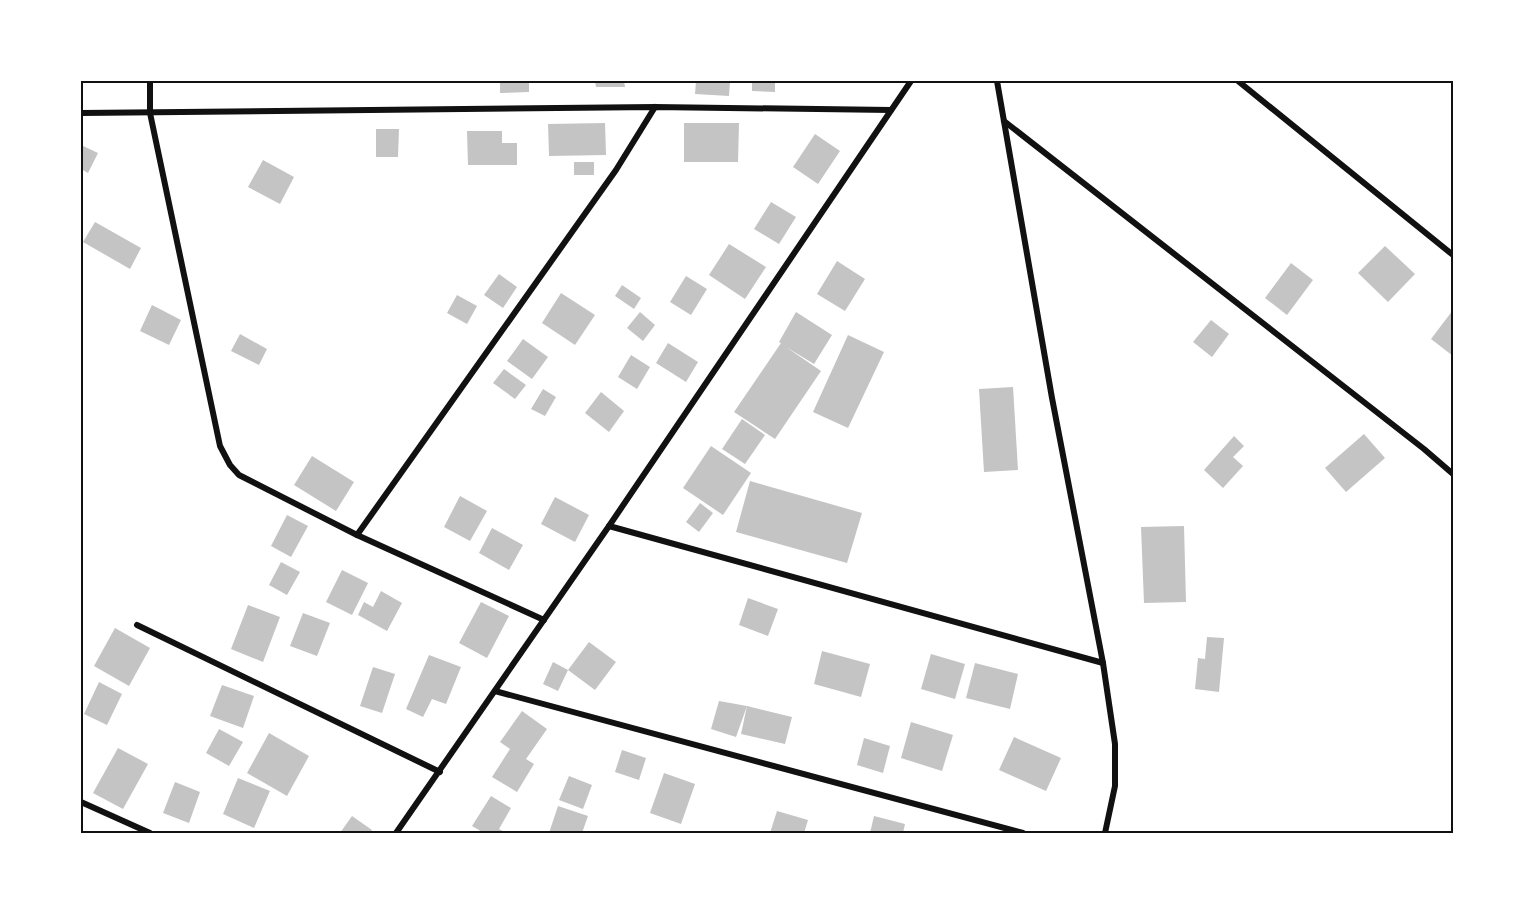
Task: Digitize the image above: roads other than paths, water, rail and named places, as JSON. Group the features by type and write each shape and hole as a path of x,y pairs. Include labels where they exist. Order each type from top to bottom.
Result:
{"street":[{"path":"150,81 150,113 220,446 230,465 239,475 357,535 544,620"},
{"path":"396,833 609,526 911,81"},
{"path":"997,81 1052,398 1103,663 1116,744 1115,786 1105,833"},
{"path":"1239,81 1453,255"},
{"path":"357,535 616,170 655,107"},
{"path":"81,113 655,107 891,110"},
{"path":"1003,121 1453,474"},
{"path":"609,526 1103,663"},
{"path":"137,625 440,772"},
{"path":"495,691 1023,833"},
{"path":"81,802 150,833"}]}
